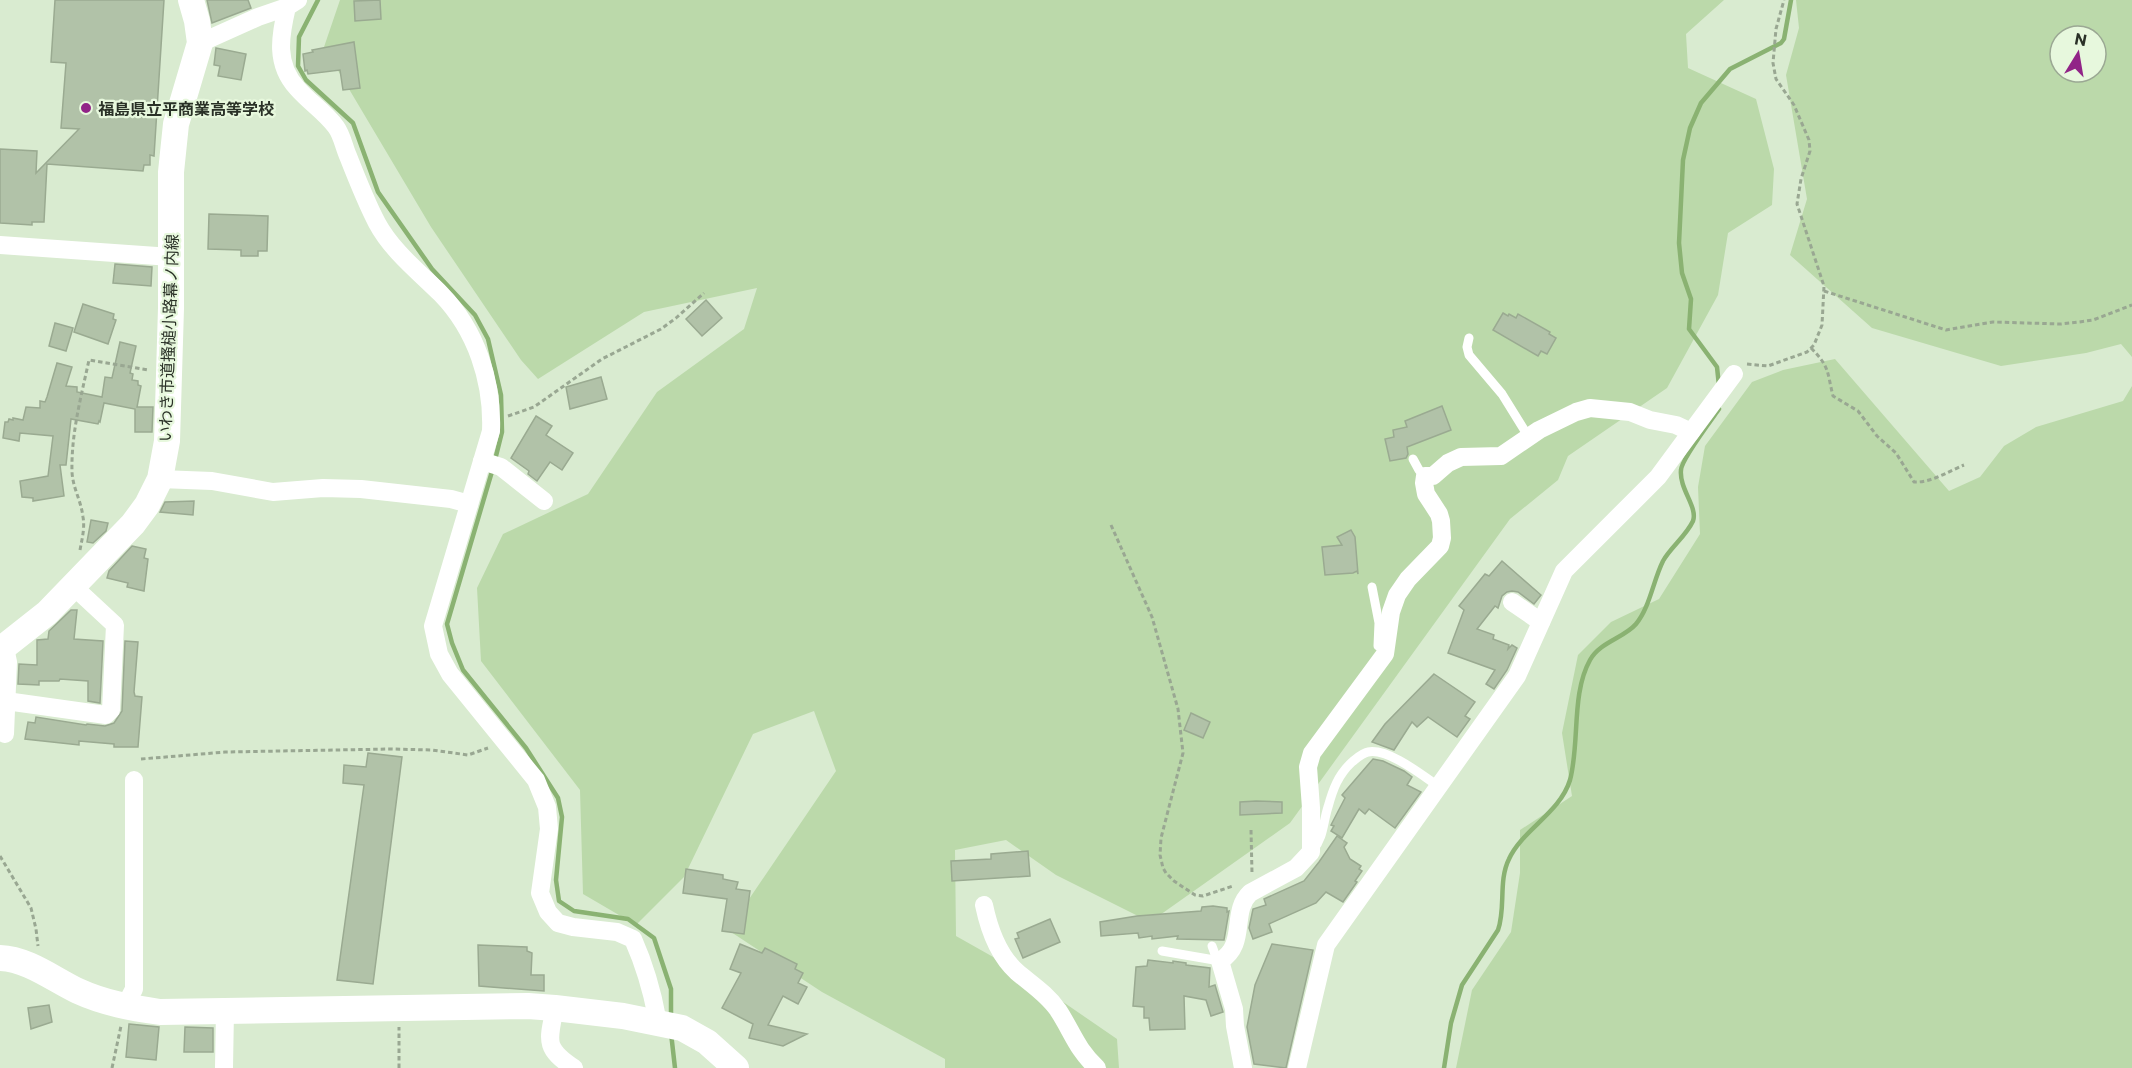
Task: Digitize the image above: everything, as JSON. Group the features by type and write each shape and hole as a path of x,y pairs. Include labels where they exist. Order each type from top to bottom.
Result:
{"street":[{"name":"いわき市道搔槌小路幕ノ内線","path":"3,649 47,613 133,524 147,505 160,479 167,441 171,172 176,124 200,43 192,0"},
{"path":"200,43 292,4"},
{"path":"292,4 280,36 285,72 297,89 337,128 378,225 398,252 443,296 466,323 478,350 486,383 491,431 433,626 439,654 450,674 536,780 547,807 549,829 540,893 548,912 558,923 617,932 633,939 654,1001 669,1025"},
{"path":"0,245 171,257"},
{"path":"1297,1068 1326,945 1517,676 1564,572 1658,477 1734,374"},
{"path":"1216,953 1226,957 1236,943 1245,898 1296,868 1311,852 1309,760 1385,654 1392,612 1398,595 1408,579 1436,552 1442,538 1439,514 1424,488 1425,476 1433,476 1448,463 1461,457 1501,456 1528,436 1565,417 1590,408 1630,412 1650,420 1676,425 1691,432"},
{"path":"482,461 501,467 544,501"},
{"path":"160,479 212,481 273,492 361,489 469,504"},
{"path":"6,701 106,715 111,710 115,625 78,581"},
{"path":"1512,602 1541,622"},
{"path":"3,649 8,662 5,734"},
{"path":"124,1006 134,989 134,780"},
{"path":"984,906 993,937 1008,961 1058,1010 1077,1046 1097,1068"},
{"path":"1216,953 1234,1009 1243,1068"},
{"path":"0,958 10,958 80,991 124,1006 160,1012 528,1006 623,1016 669,1025 707,1042 736,1068"},
{"path":"555,1008 549,1034 551,1047 560,1059 574,1068"},
{"path":"224,1068 225,1011"}],"lane":[{"path":"1469,338 1467,347 1469,355 1502,394 1528,436"},
{"path":"1413,459 1419,471 1425,476"},
{"path":"1371,671 1378,643 1379,623 1372,587"},
{"path":"1311,852 1322,837 1335,782 1342,772 1363,754 1369,752 1389,756 1438,786"},
{"path":"1162,951 1216,953"}],"path":[{"path":"1734,374 1743,365 1768,366 1807,352 1819,336 1822,325 1824,291 1817,262 1797,204 1801,178 1810,151 1809,140 1794,105 1776,79 1773,63 1776,29 1784,0"},
{"path":"1824,291 1946,330 1993,322 2061,324 2079,322 2093,320 2132,305"},
{"path":"491,419 514,415 534,407 602,359 669,323 704,293"},
{"path":"1811,348 1825,362 1831,379 1833,396 1858,411 1877,436 1896,453 1914,482 1933,479 1964,465"},
{"path":"78,581 78,562 84,519 79,498 73,486 71,451 88,360 168,373"},
{"path":"1111,525 1152,617 1179,709 1183,753 1161,838 1160,855 1163,868 1174,881 1195,895 1203,896 1239,884"},
{"path":"141,759 182,754 274,751 418,749 468,755 483,748 511,750"},
{"path":"1251,830 1252,877 1260,873"},
{"path":"0,856 31,908 38,944 37,969"},
{"path":"112,1068 124,1006"},
{"path":"399,1007 399,1068"}],"green space":[{"path":"340,0 1724,0 1686,34 1688,68 1756,99 1774,169 1772,205 1728,233 1718,295 1667,388 1568,456 1558,480 1510,519 1290,823 1150,922 1056,875 1006,840 955,850 956,936 1018,971 1117,1039 1119,1068 945,1068 945,1059 822,992 728,930 836,771 814,711 753,734 684,877 636,925 583,894 580,790 481,661 477,588 503,534 588,494 657,392 744,329 757,288 644,312 538,379 521,360 431,227 324,47"},
{"path":"1796,0 2132,0 2132,357 2121,344 2086,353 2001,366 1872,328 1790,255 1807,199 1786,75 1799,28"},
{"path":"1835,359 1949,491 1980,477 2004,446 2036,427 2123,401 2132,386 2132,1068 1456,1068 1472,990 1511,932 1520,873 1520,830 1572,796 1562,733 1578,655 1611,622 1659,599 1700,534 1698,487 1705,446 1752,382 1783,370"}],"building":[{"path":"55,0 164,0 154,156 150,155 150,165 144,165 143,171 47,164 44,222 32,222 32,225 0,223 0,149 37,151 36,173 79,129 61,128 66,63 51,62"},
{"path":"207,0 248,0 251,8 212,23"},
{"path":"380,0 381,19 355,21 354,1"},
{"path":"354,42 360,88 343,90 340,70 308,74 307,70 305,71 303,54 313,52 312,50"},
{"path":"216,48 246,54 241,80 218,76 220,66 214,65"},
{"path":"209,214 268,216 267,251 258,251 258,256 241,256 241,250 208,249"},
{"path":"115,264 152,267 151,286 113,283"},
{"path":"706,300 722,318 702,336 686,319"},
{"path":"83,304 114,314 113,319 116,320 108,344 74,332"},
{"path":"1503,313 1516,318 1518,314 1550,332 1549,334 1556,338 1547,354 1541,351 1538,356 1493,330"},
{"path":"55,323 73,328 66,351 49,346"},
{"path":"120,342 136,346 130,373 133,374 132,380 138,381 138,385 141,386 137,407 153,407 152,432 135,432 135,409 104,403 98,424 71,419 66,465 60,465 64,496 33,501 33,498 22,497 20,481 48,476 53,436 20,433 19,441 3,438 5,422 13,418 23,420 26,407 40,408 40,401 45,402 47,397 57,363 72,367 66,386 77,387 77,392 102,397 105,377 112,378"},
{"path":"601,377 607,399 570,409 566,387"},
{"path":"1442,406 1451,430 1407,447 1406,458 1390,461 1385,439 1394,437 1393,430 1407,427 1405,421"},
{"path":"536,416 552,426 546,435 573,453 562,470 550,462 537,481 528,474 529,471 511,458"},
{"path":"194,501 193,515 160,512 165,502"},
{"path":"91,520 108,523 106,531 93,543 87,542"},
{"path":"1351,530 1355,537 1358,574 1357,571 1325,575 1322,547 1342,545 1337,537"},
{"path":"132,546 146,549 144,558 148,559 144,591 127,587 128,583 107,578 109,571"},
{"path":"1502,561 1541,595 1534,604 1518,592 1507,592 1502,596 1498,608 1495,606 1477,629 1494,635 1493,639 1509,645 1508,649 1512,645 1517,648 1507,670 1494,689 1486,684 1495,670 1448,653 1464,610 1459,606 1485,574 1489,576"},
{"path":"71,610 77,610 74,639 103,641 100,703 88,701 88,681 60,679 59,681 39,681 39,685 18,684 19,664 37,665 37,640 48,639 49,631"},
{"path":"125,641 138,642 134,692 135,696 142,697 138,747 114,747 114,744 79,741 79,745 25,739 28,722 35,723 36,717 86,725 105,726 114,723 122,711"},
{"path":"1434,674 1475,702 1465,716 1470,719 1457,737 1428,717 1417,727 1412,722 1394,750 1372,742 1385,724"},
{"path":"1191,713 1210,722 1203,738 1184,730"},
{"path":"368,753 402,757 373,984 337,980 364,785 343,783 344,765 366,767"},
{"path":"1373,759 1404,771 1412,777 1407,785 1421,792 1395,828 1369,809 1365,814 1359,809 1342,838 1331,831 1334,826 1331,825 1345,798 1342,795"},
{"path":"1240,802 1282,802 1282,813 1240,815"},
{"path":"1337,836 1347,843 1344,847 1350,859 1361,866 1359,869 1362,871 1343,902 1326,892 1316,903 1269,924 1272,932 1253,939 1249,928 1253,909 1266,905 1264,899 1304,881"},
{"path":"1028,851 1030,876 952,881 951,861 991,859 991,854"},
{"path":"686,869 723,875 723,879 738,882 736,889 750,891 744,934 722,931 727,899 683,893"},
{"path":"1202,907 1227,908 1227,912 1229,911 1224,940 1177,939 1178,936 1139,938 1138,933 1101,936 1100,922 1137,916 1201,911"},
{"path":"1050,919 1060,942 1023,958 1015,939 1019,938 1017,933"},
{"path":"740,944 762,953 765,948 797,964 795,969 803,973 798,983 807,987 798,1004 783,996 768,1025 807,1034 783,1046 749,1038 753,1024 722,1008 741,973 730,969"},
{"path":"1272,944 1313,950 1286,1068 1254,1064 1247,1027 1255,985"},
{"path":"478,945 527,947 527,951 532,953 531,975 544,975 544,991 479,986"},
{"path":"1148,960 1173,963 1173,961 1210,968 1209,987 1215,985 1223,1012 1211,1016 1206,1000 1184,996 1185,1029 1150,1030 1149,1018 1144,1018 1144,1007 1133,1006 1136,967 1147,966"},
{"path":"49,1005 52,1022 31,1029 28,1008"},
{"path":"129,1024 159,1027 156,1060 126,1057"},
{"path":"185,1027 213,1028 213,1052 184,1052"}],"waterway":[{"path":"318,0 299,37 298,66 306,80 353,123 378,192 432,269 475,315 488,339 501,395 502,432 495,460"},
{"path":"1719,386 1717,367 1689,329 1691,299 1682,273 1679,243 1683,160 1690,128 1701,103 1730,69 1781,43 1784,39 1791,0"},
{"path":"1444,1068 1451,1023 1462,985 1498,930 1502,913 1504,876 1509,859 1523,839 1558,802 1570,780 1575,750 1578,703 1584,673 1594,654 1636,624 1645,610 1663,561 1693,521 1693,510 1681,477 1682,465 1719,409"},
{"path":"493,468 447,624 452,643 463,670 526,748 558,798 562,817 556,880 559,901 574,911 628,919 654,938 671,989 671,1018"},
{"path":"671,1033 675,1068"}],"place":[{"name":"福島県立平商業高等学校","path":"86,108"}]}
